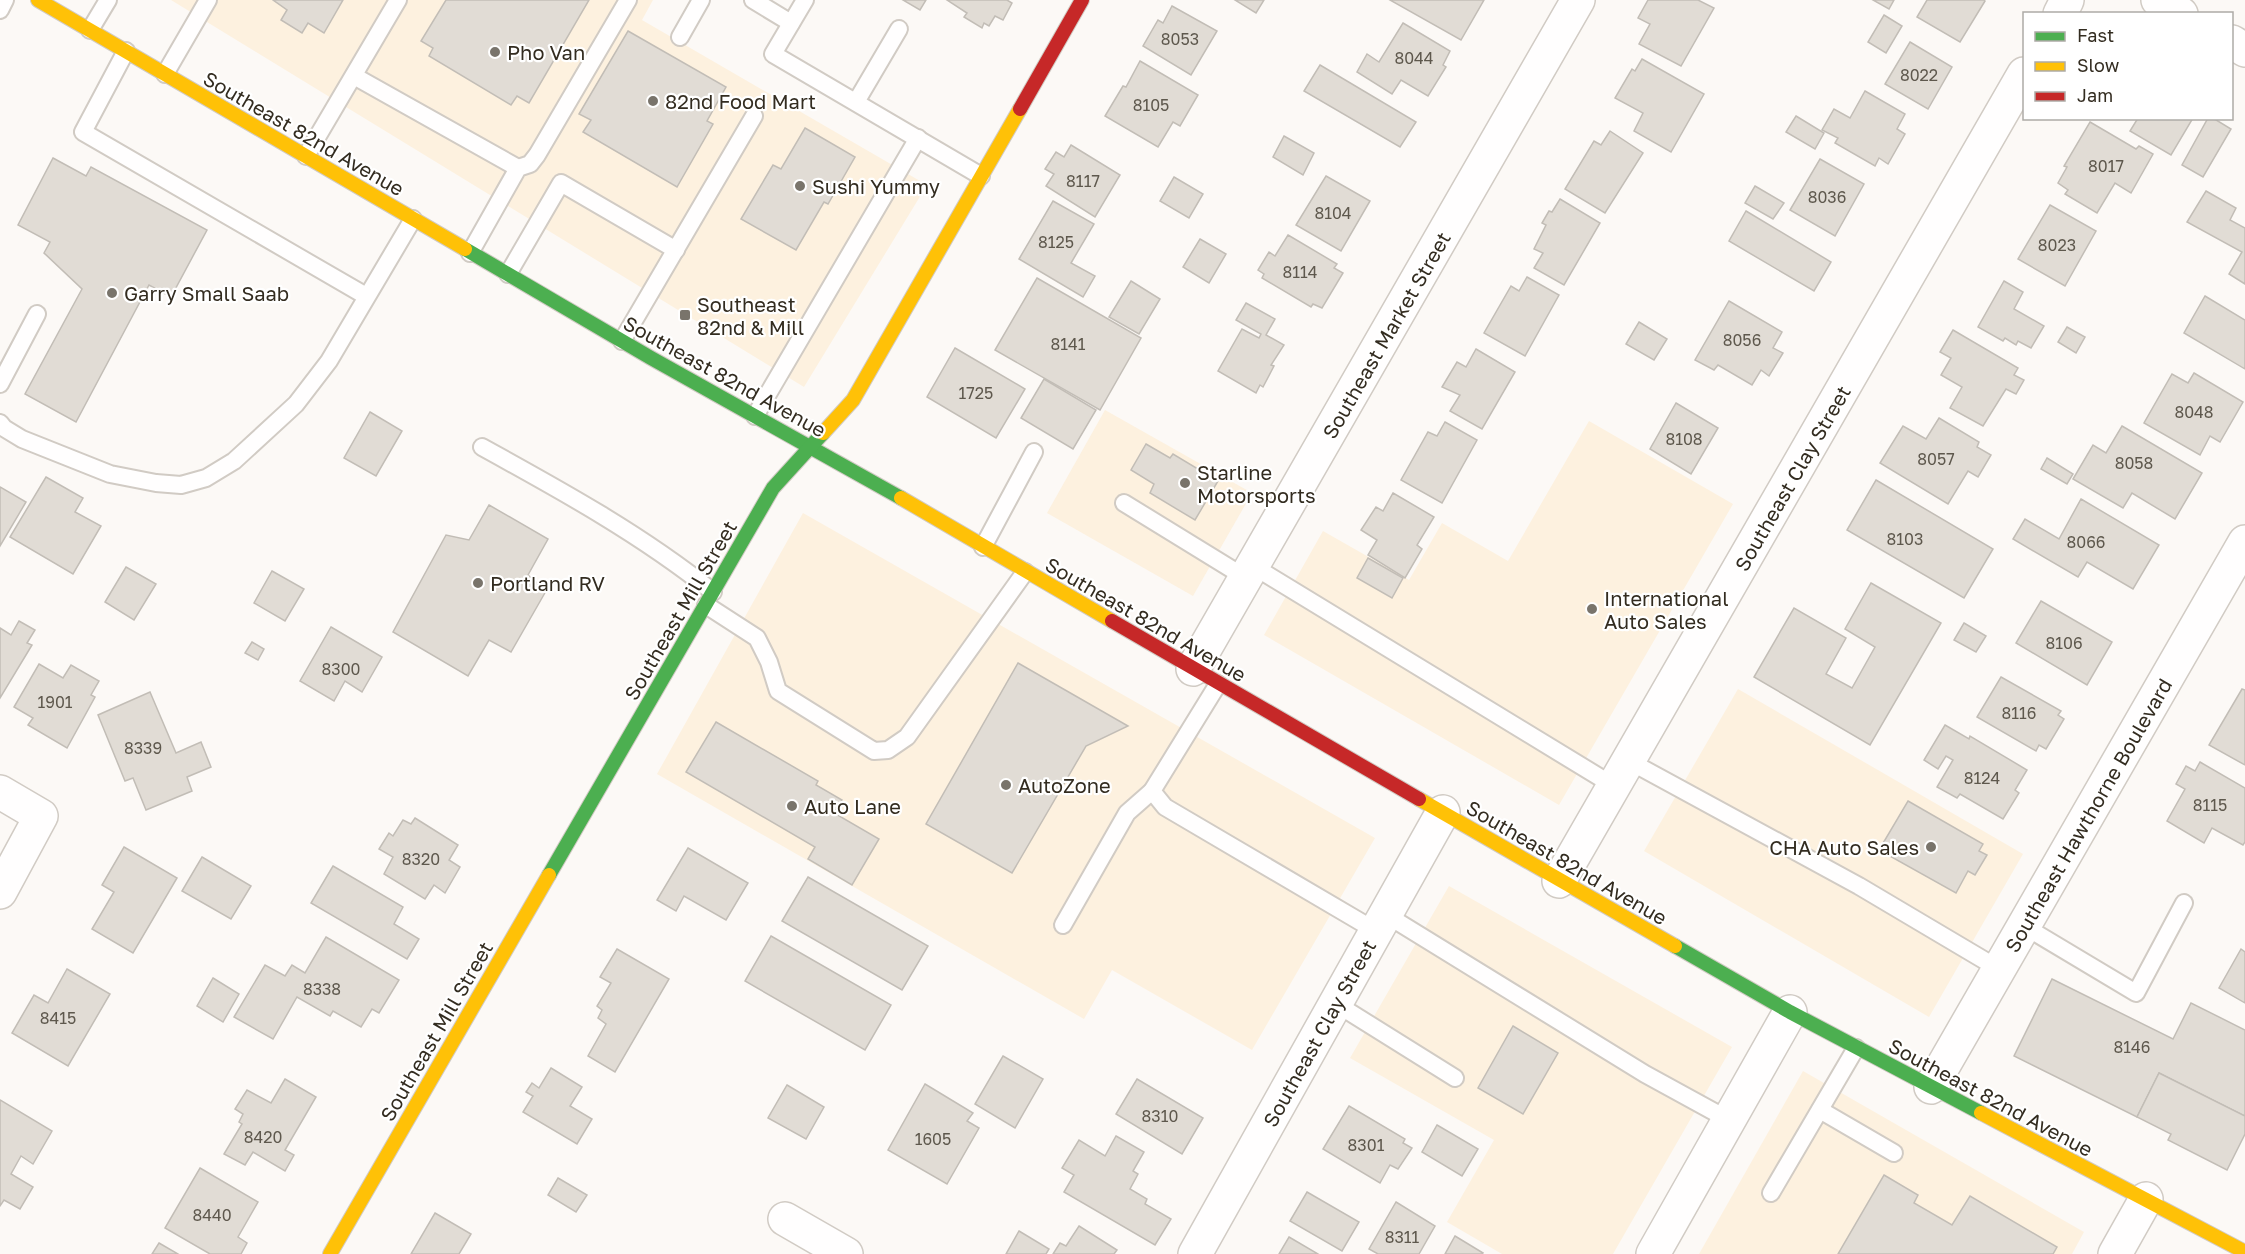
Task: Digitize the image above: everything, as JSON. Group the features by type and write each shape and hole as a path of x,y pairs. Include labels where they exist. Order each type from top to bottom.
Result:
{"main road":[{"name":"Southeast 82nd Avenue","path":"38,0 470,253 984,547 1559,881 1856,1048 2245,1252"},
{"name":"Southeast Mill Street","path":"330,1254 773,488 853,400 1082,0"}],"street":[{"name":"Southeast Market Street","path":"1206,677 1249,572 1578,0"},
{"path":"2158,0 2178,12"},
{"name":"Southeast Clay Street","path":"1559,881 2023,77"},
{"name":"Southeast Hawthorne Boulevard","path":"1931,1087 2245,542"},
{"path":"0,792 41,816 0,892"},
{"name":"Southeast Clay Street","path":"1195,1254 1443,812"},
{"path":"1653,1254 1790,1012"},
{"path":"2115,1254 2146,1199"},
{"path":"785,1219 846,1254"}],"lane":[{"path":"0,10 5,0"},
{"path":"90,30 108,0"},
{"path":"165,74 208,0"},
{"path":"306,156 398,0"},
{"path":"470,253 518,168 530,164 537,155 628,0"},
{"path":"680,37 701,0"},
{"path":"753,0 791,23"},
{"path":"805,0 773,54 981,176"},
{"path":"856,102 899,29"},
{"path":"126,51 83,132 366,296"},
{"path":"354,76 518,168"},
{"path":"622,341 754,116"},
{"path":"755,416 918,138"},
{"path":"508,274 561,183 676,250"},
{"path":"0,423 22,439 110,474 156,483 181,485 206,478 234,461 296,404 329,361 413,219"},
{"path":"0,384 37,314"},
{"path":"482,447 582,502 680,565 709,598 757,638 769,662 778,691 874,751 888,750 907,737 1025,572"},
{"path":"984,547 1034,453"},
{"path":"1124,503 1621,774 1859,886 2000,969"},
{"path":"1063,925 1127,813 1152,791 1206,677"},
{"path":"1152,791 1165,807 1381,923 1729,1120"},
{"path":"2024,926 2136,993 2184,903"},
{"path":"1335,1003 1455,1078"},
{"path":"1771,1193 1856,1048"},
{"path":"1820,1110 1894,1153"}],"shaded area":[{"path":"171,0 653,0 642,20 927,185 804,387"},
{"path":"1105,410 1252,493 1193,596 1047,513"},
{"path":"1589,421 1733,504 1559,805 1264,635 1323,531 1409,580 1442,523 1508,561"},
{"path":"803,513 1375,838 1252,1050 1112,970 1084,1019 657,774"},
{"path":"1738,689 2023,854 1929,1017 1644,851"},
{"path":"1449,886 1732,1047 1613,1254 1502,1254 1447,1222 1494,1140 1350,1058"},
{"path":"1803,1071 2084,1232 2072,1254 1699,1254"}],"building":[{"path":"273,0 343,0 324,33 308,23 302,33 281,20 287,10"},
{"name":"Pho Van","path":"446,0 589,0 529,103 517,96 511,105 429,56 433,48 421,41"},
{"path":"903,0 926,0 920,10"},
{"path":"947,0 1007,0 1012,3 1003,20 995,16 989,26 984,23 982,28 964,17 967,13"},
{"path":"1235,0 1264,0 1256,13"},
{"path":"1390,0 1484,0 1461,40"},
{"path":"1648,0 1698,0 1714,8 1681,66 1639,44 1650,24 1638,18"},
{"path":"1873,0 1894,0 1889,9"},
{"path":"1927,0 1985,1 1960,42 1917,17"},
{"path":"1172,6 1217,31 1191,75 1143,46 1158,20 1163,23"},
{"path":"1884,15 1902,26 1886,53 1868,42"},
{"path":"1403,23 1450,51 1443,65 1446,67 1428,96 1401,80 1392,94 1357,72 1367,54 1379,62"},
{"name":"82nd Food Mart","path":"628,31 726,87 707,121 713,124 677,187 583,132 591,120 579,114"},
{"path":"1910,42 1952,67 1928,109 1885,84"},
{"path":"1642,59 1704,94 1671,152 1634,131 1643,113 1615,98 1632,69 1635,71"},
{"path":"1140,61 1198,95 1180,126 1173,122 1158,147 1105,116 1123,86 1126,87"},
{"path":"1320,65 1416,122 1400,147 1304,91"},
{"path":"1865,91 1905,114 1897,129 1905,134 1888,164 1879,158 1875,166 1835,143 1838,138 1822,130 1834,109 1850,118"},
{"path":"1796,116 1824,133 1815,149 1786,132"},
{"path":"2137,120 2192,120 2171,155 2130,131"},
{"path":"2207,120 2216,120 2231,129 2203,177 2182,165"},
{"path":"2090,122 2136,149 2139,146 2153,154 2131,193 2115,183 2097,213 2065,194 2068,190 2058,183 2067,167 2064,166"},
{"name":"Sushi Yummy","path":"805,128 855,157 828,204 824,202 796,250 741,219 773,165 781,169"},
{"path":"1610,131 1643,153 1605,213 1565,189 1594,141 1601,145"},
{"path":"1284,136 1314,153 1303,175 1273,157"},
{"path":"1071,145 1120,175 1095,217 1046,186 1054,174 1045,169 1056,152 1064,157"},
{"name":"Garry Small Saab","path":"53,158 86,176 91,167 207,230 171,297 149,285 76,422 25,394 82,289 44,253 50,242 18,225"},
{"path":"1820,159 1864,184 1835,236 1790,210"},
{"path":"1326,176 1370,201 1341,251 1296,225"},
{"path":"1174,177 1203,194 1189,218 1160,201"},
{"path":"1755,186 1784,203 1773,219 1745,203"},
{"path":"2206,191 2236,208 2230,220 2245,228 2245,284 2229,274 2242,252 2187,222"},
{"path":"1560,199 1600,223 1564,285 1534,268 1543,253 1534,249 1546,225 1542,223"},
{"path":"1053,201 1094,224 1071,263 1095,276 1083,297 1019,259"},
{"path":"2050,205 2096,231 2065,286 2018,259"},
{"path":"1746,211 1831,262 1814,291 1729,241"},
{"path":"1288,235 1337,264 1334,268 1343,273 1322,308 1313,304 1311,307 1262,278 1264,274 1258,270 1269,252 1275,256"},
{"path":"1200,239 1226,254 1209,283 1183,267"},
{"path":"1527,277 1559,295 1525,356 1484,333 1511,286 1519,291"},
{"path":"1037,278 1141,338 1100,410 995,350"},
{"path":"1131,281 1160,299 1139,334 1109,317"},
{"path":"2004,281 2023,292 2014,309 2044,326 2031,348 2018,341 2016,345 2005,338 2003,341 1978,327"},
{"path":"2205,296 2245,320 2245,369 2184,333"},
{"path":"1729,301 1782,332 1773,348 1783,353 1769,376 1761,370 1752,385 1718,365 1714,370 1695,360"},
{"path":"1246,303 1275,319 1266,335 1284,345 1271,365 1274,366 1263,387 1260,385 1256,393 1218,371 1242,329 1259,338 1261,334 1236,320"},
{"path":"1639,322 1667,339 1654,360 1626,344"},
{"path":"2067,327 2085,337 2076,353 2058,342"},
{"path":"1953,330 2018,368 2014,375 2024,380 2016,394 2006,389 1983,426 1950,408 1962,387 1941,375 1951,358 1940,352"},
{"path":"955,348 1025,389 996,438 927,397"},
{"path":"1476,349 1515,372 1482,429 1450,411 1460,395 1442,387 1457,362 1466,367"},
{"path":"2194,373 2243,402 2220,442 2210,436 2200,455 2144,423 2172,374 2188,383"},
{"path":"1044,379 1096,410 1073,449 1021,418"},
{"path":"1676,403 1718,428 1691,474 1650,449"},
{"path":"370,412 402,431 376,476 344,458"},
{"path":"1939,418 1979,442 1977,447 1991,455 1978,477 1968,471 1948,504 1880,463 1903,426 1926,439"},
{"path":"1445,422 1477,440 1442,503 1401,480 1428,432 1437,436"},
{"path":"2122,426 2202,473 2175,519 2132,493 2123,508 2073,479 2093,445 2106,453"},
{"name":"Starline Motorsports","path":"1146,444 1170,458 1173,454 1218,481 1195,520 1150,493 1154,484 1131,470"},
{"path":"2047,458 2073,474 2067,484 2041,469"},
{"path":"46,477 83,498 75,512 101,526 73,574 10,537"},
{"path":"1876,480 1993,549 1964,598 1847,530"},
{"path":"0,487 26,502 0,546"},
{"path":"1393,493 1434,517 1417,545 1422,549 1405,578 1368,555 1377,540 1361,530 1376,507 1383,511"},
{"path":"2081,499 2159,545 2133,589 2087,562 2078,577 2013,539 2025,519 2059,539"},
{"name":"Portland RV","path":"489,505 548,539 528,575 546,591 511,652 489,640 468,676 393,632 446,535 469,540"},
{"path":"1368,558 1403,578 1392,598 1357,578"},
{"path":"126,567 156,584 134,620 105,602"},
{"path":"272,571 304,589 285,621 254,603"},
{"path":"1871,583 1941,623 1870,745 1754,677 1794,608 1846,638 1826,674 1852,688 1875,647 1845,629"},
{"path":"2041,601 2112,642 2087,685 2016,643"},
{"path":"19,621 35,630 27,643 32,645 0,698 0,628 11,635"},
{"path":"1964,623 1986,636 1976,652 1954,640"},
{"path":"331,627 382,657 362,692 345,681 334,701 300,681"},
{"path":"252,642 264,649 258,660 245,653"},
{"name":"AutoZone","path":"1018,663 1128,726 1086,746 1012,873 926,824"},
{"path":"39,664 63,678 71,665 99,681 91,695 95,697 67,748 28,725 33,718 14,707"},
{"path":"2001,677 2061,711 2058,715 2064,719 2046,749 2039,745 2036,751 1977,717"},
{"path":"2242,689 2245,690 2245,765 2209,745"},
{"path":"150,692 176,753 201,742 211,767 187,777 192,791 146,810 133,778 125,781 98,715"},
{"name":"Auto Lane","path":"716,722 818,781 816,785 842,800 834,813 879,839 852,885 808,859 815,847 686,772"},
{"path":"1945,725 1969,739 1970,736 2027,770 2015,790 2019,793 2003,819 1960,794 1957,798 1937,787 1953,760 1946,756 1938,769 1924,760"},
{"path":"2200,762 2245,788 2245,842 2243,845 2212,828 2204,843 2167,821 2185,789 2176,784 2186,766 2195,771"},
{"name":"CHA Auto Sales","path":"1908,801 1983,844 1979,851 1987,855 1975,875 1968,871 1956,893 1879,850"},
{"path":"415,818 458,845 449,860 460,867 445,893 434,885 425,899 384,874 393,857 379,849 389,833 393,836 403,820 411,824"},
{"path":"124,847 177,878 133,953 92,929 114,892 102,885"},
{"path":"688,848 748,883 726,920 684,896 676,911 657,900"},
{"path":"202,857 251,886 231,919 182,891"},
{"path":"333,866 403,907 394,924 419,939 407,959 311,903"},
{"path":"808,877 928,946 902,990 782,921"},
{"path":"771,936 891,1005 865,1050 745,981"},
{"path":"326,937 399,980 379,1013 372,1009 361,1027 333,1011 330,1016 297,997 273,1039 234,1017 265,965 285,976 292,965 305,973"},
{"path":"617,949 669,979 615,1072 588,1056 606,1024 598,1018 602,1010 597,1006 611,983 600,977"},
{"path":"2241,949 2245,952 2245,1003 2219,988"},
{"path":"67,969 110,994 68,1066 12,1033 34,995 48,1003"},
{"path":"213,978 239,994 223,1022 197,1006"},
{"path":"2052,979 2173,1039 2191,1003 2245,1030 2245,1116 2159,1073 2137,1117 2014,1056"},
{"path":"1513,1026 1558,1053 1523,1114 1478,1088"},
{"path":"1003,1056 1043,1079 1015,1128 975,1104"},
{"path":"551,1068 582,1087 570,1106 592,1119 577,1144 523,1112 533,1096 526,1092 532,1083 539,1088"},
{"path":"2159,1073 2245,1116 2245,1134 2227,1170 2168,1140 2171,1134 2137,1117"},
{"path":"285,1079 316,1097 285,1150 294,1155 285,1171 253,1152 245,1165 224,1154 242,1124 239,1122 243,1114 235,1109 247,1090 271,1103"},
{"path":"1137,1079 1203,1118 1182,1154 1116,1114"},
{"path":"925,1084 973,1113 967,1121 979,1128 947,1184 888,1150"},
{"path":"787,1085 824,1107 806,1139 768,1118"},
{"path":"0,1100 52,1131 33,1164 21,1156 11,1174 33,1187 20,1209 4,1200 0,1206"},
{"path":"1349,1106 1405,1139 1403,1143 1412,1148 1398,1169 1390,1165 1380,1183 1323,1149"},
{"path":"1437,1125 1478,1149 1462,1176 1422,1152"},
{"path":"1116,1136 1144,1152 1133,1171 1138,1174 1130,1189 1147,1199 1145,1204 1171,1219 1155,1245 1064,1192 1074,1175 1062,1168 1079,1140 1105,1156"},
{"path":"200,1168 258,1202 238,1237 247,1243 241,1254 210,1254 165,1228"},
{"path":"1884,1175 1918,1195 1914,1203 1952,1225 1970,1196 2057,1247 2053,1254 1838,1254"},
{"path":"558,1178 587,1195 576,1212 548,1195"},
{"path":"1307,1192 1359,1222 1342,1251 1290,1221"},
{"path":"1396,1202 1435,1226 1419,1254 1378,1254 1369,1249"},
{"path":"435,1213 471,1234 459,1254 411,1254"},
{"path":"1079,1226 1117,1250 1114,1254 1053,1254 1060,1243 1066,1246"},
{"path":"1019,1231 1049,1249 1046,1254 1006,1254"},
{"path":"1455,1236 1483,1253 1445,1254"},
{"path":"1289,1237 1318,1254 1279,1254"},
{"path":"159,1243 178,1254 152,1254"}],"traffic: fast":[{"path":"465,249 651,358 901,498"},
{"path":"549,875 773,488 823,433"},
{"path":"1675,946 1790,1012 1981,1113"}],"traffic: slow":[{"path":"38,0 465,249"},
{"path":"823,433 853,400 1020,109"},
{"path":"901,498 1112,621"},
{"path":"1419,799 1675,946"},
{"path":"330,1254 549,875"},
{"path":"1981,1113 2245,1252"}],"traffic: jam":[{"path":"1020,109 1082,0"},
{"path":"1112,621 1419,799"}],"place":[{"name":"Pho Van","path":"495,52"},
{"name":"82nd Food Mart","path":"653,101"},
{"name":"Sushi Yummy","path":"800,186"},
{"name":"Garry Small Saab","path":"112,293"},
{"name":"Southeast 82nd & Mill","path":"685,315"},
{"name":"Starline Motorsports","path":"1185,483"},
{"name":"Portland RV","path":"478,583"},
{"name":"International Auto Sales","path":"1592,609"},
{"name":"AutoZone","path":"1006,785"},
{"name":"Auto Lane","path":"792,806"},
{"name":"CHA Auto Sales","path":"1931,847"}]}
